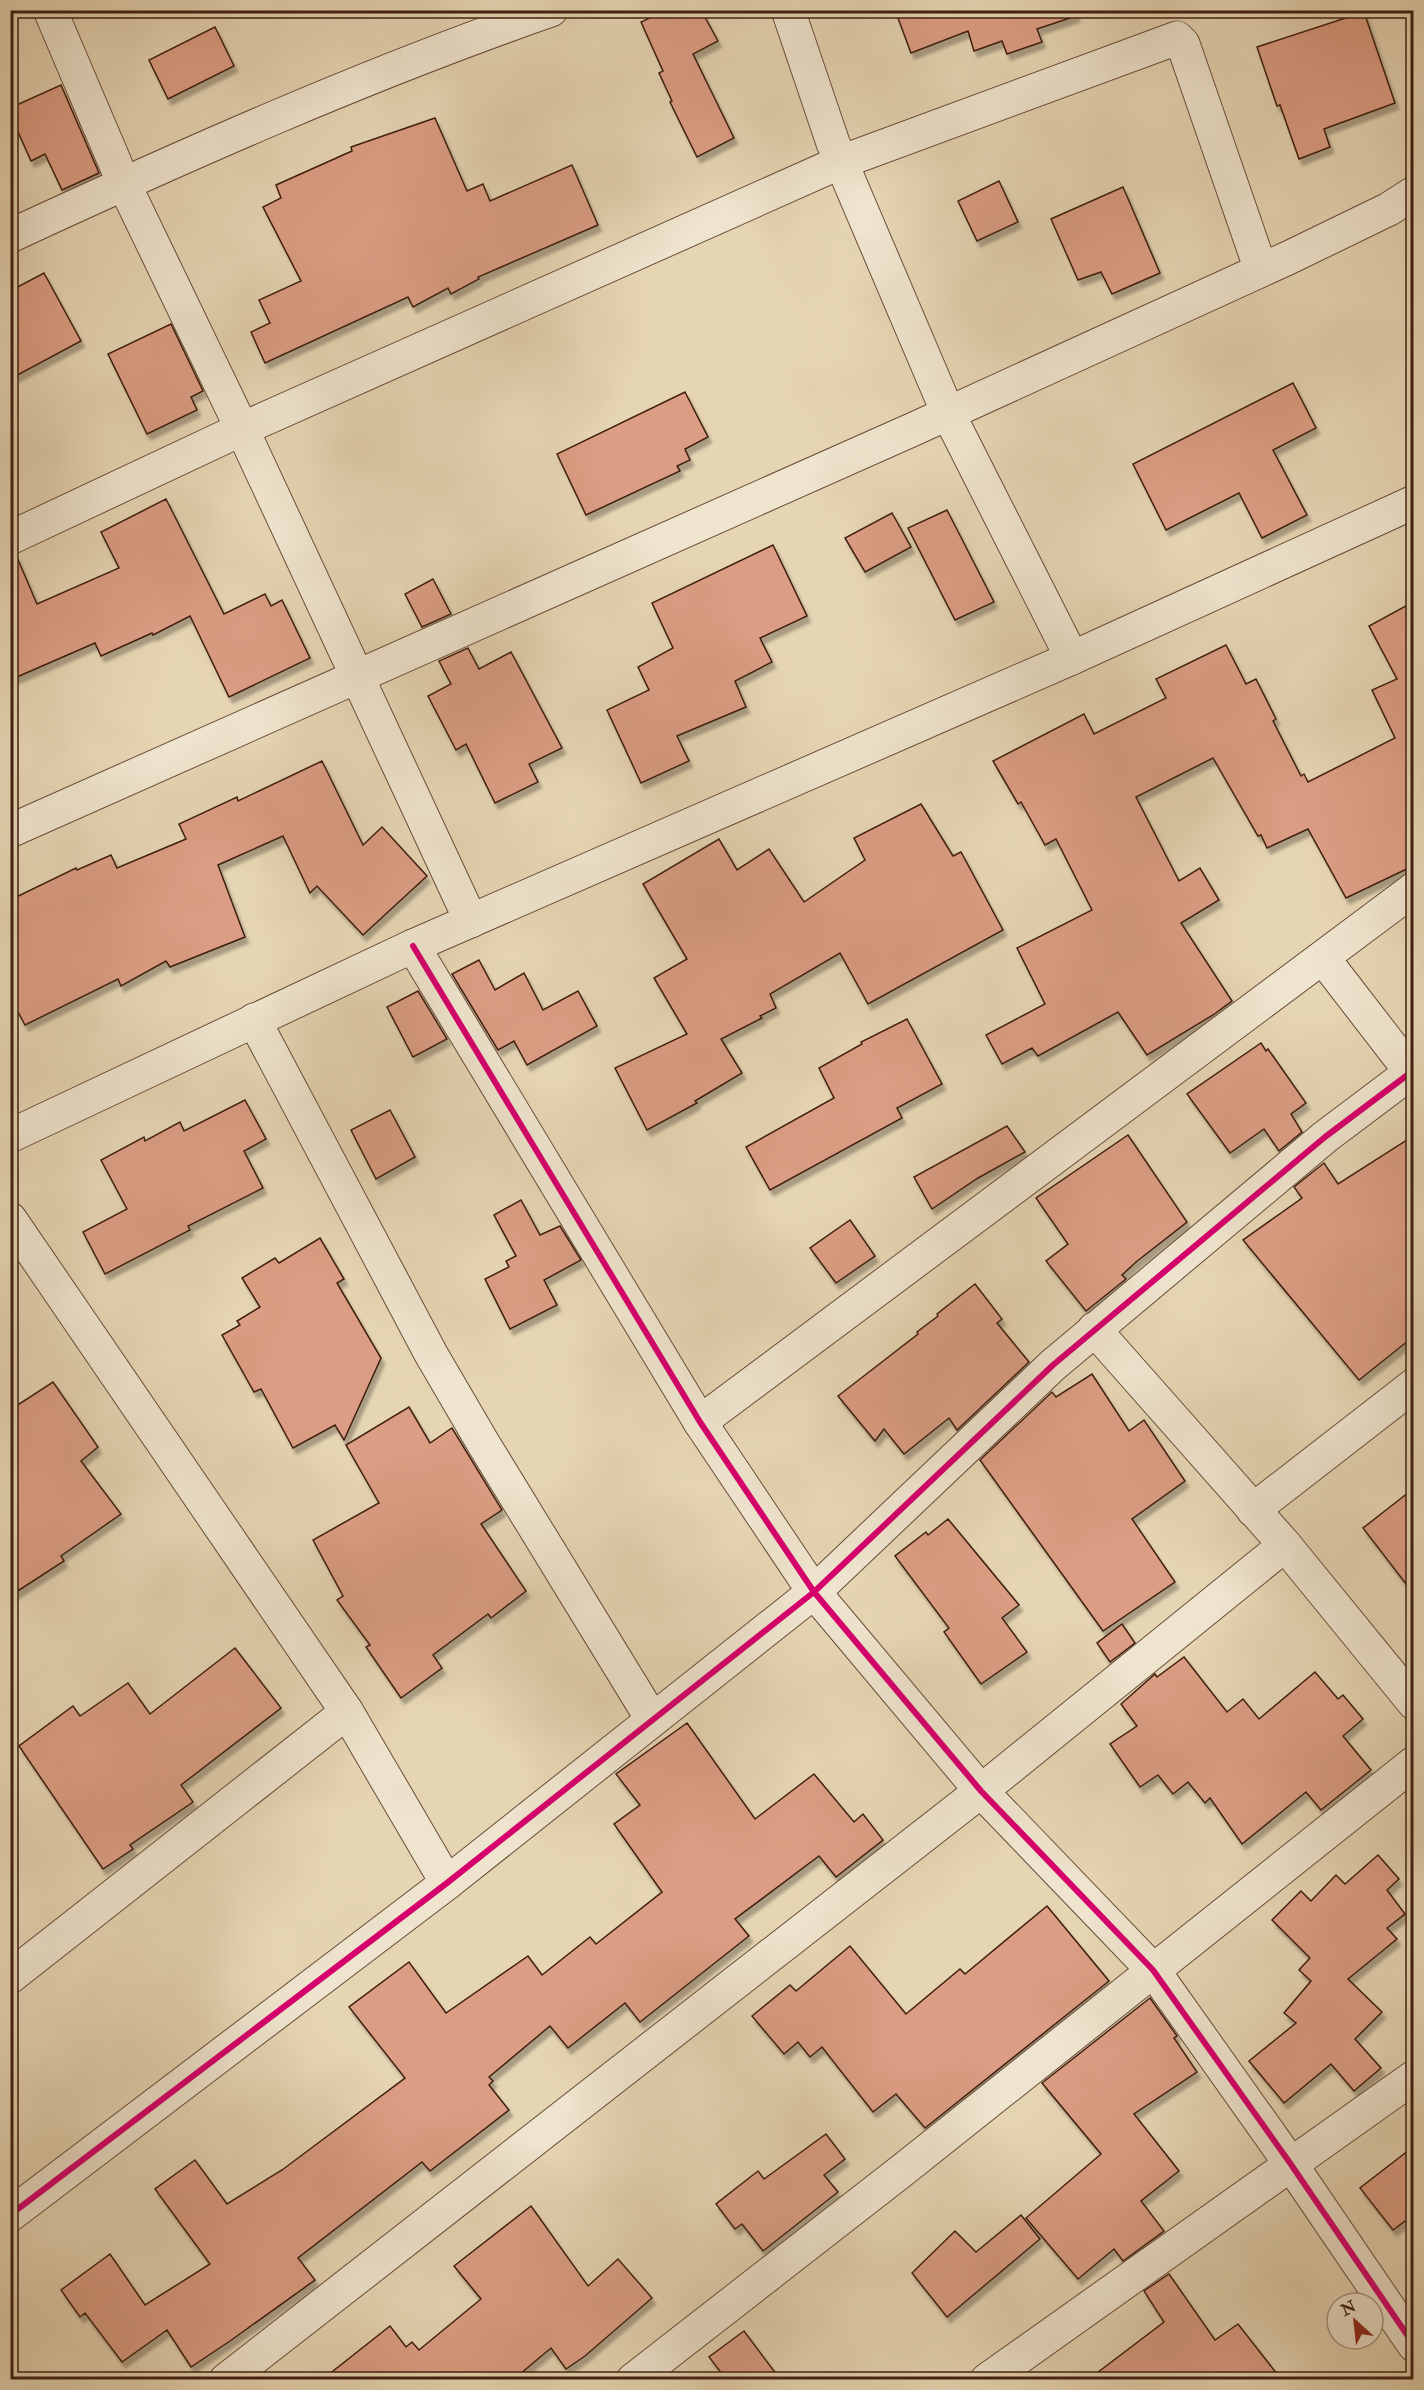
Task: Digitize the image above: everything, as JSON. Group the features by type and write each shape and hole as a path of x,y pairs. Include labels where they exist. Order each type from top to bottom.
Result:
{"street":[{"path":"50,10 124,184 242,429 471,921"},
{"path":"10,236 124,184 372,78 485,33 551,10"},
{"path":"788,10 841,162 948,413 1072,658"},
{"path":"10,538 242,429 841,162 1177,38 1183,44 1260,270"},
{"path":"10,831 948,413 1389,209 1413,193"},
{"path":"10,1136 412,946 1072,658 1413,502"},
{"path":"700,1422 1413,889"},
{"path":"412,946 700,1422 814,1592 981,1791 1153,1970 1290,2163 1413,2345"},
{"path":"10,2215 447,1883 814,1592 1053,1365 1094,1329 1325,1137 1412,1071 1323,958"},
{"path":"254,1020 431,1354 652,1719"},
{"path":"10,1219 346,1712 447,1883"},
{"path":"1094,1329 1285,1545 1413,1703"},
{"path":"1253,1510 1413,1385"},
{"path":"226,2379 981,1791 1285,1545"},
{"path":"10,1977 346,1712"},
{"path":"633,2379 904,2169 1413,1763"},
{"path":"987,2379 1413,2077"}],"building":[{"path":"666,10 701,10 718,41 693,54 734,138 697,157 670,102 672,101 659,73 663,71 641,22"},
{"path":"895,10 1075,10 1076,16 1037,29 1042,42 1007,54 1002,41 974,51 968,31 911,53"},
{"path":"1364,12 1395,103 1324,129 1330,147 1299,159 1280,105 1277,106 1257,47"},
{"path":"215,27 234,66 168,99 149,60"},
{"path":"61,85 99,173 62,190 45,154 31,161 10,114 10,108"},
{"path":"435,118 467,191 483,184 490,201 572,165 598,225 478,277 479,279 451,294 448,288 413,307 408,297 265,363 251,332 270,323 259,300 301,281 263,207 281,198 276,185 352,151 351,147"},
{"path":"999,181 1018,222 977,241 958,201"},
{"path":"1123,187 1160,273 1112,294 1101,272 1078,280 1051,219"},
{"path":"44,273 81,341 10,379 10,291"},
{"path":"171,324 203,391 191,397 197,410 147,434 108,354"},
{"path":"1293,383 1316,428 1273,450 1307,515 1262,538 1239,493 1166,530 1133,464"},
{"path":"685,392 708,437 685,449 690,460 677,466 680,471 586,515 557,454"},
{"path":"166,499 224,614 265,594 271,606 282,600 310,658 229,697 190,616 153,635 152,633 101,656 95,643 10,680 10,556 16,555 37,604 119,568 101,532"},
{"path":"947,510 994,602 955,620 908,528"},
{"path":"892,513 911,547 865,572 845,538"},
{"path":"773,545 807,616 760,638 772,662 735,681 746,707 677,736 689,761 641,783 607,710 649,690 638,667 673,648 652,603"},
{"path":"433,579 451,614 422,627 405,594"},
{"path":"1413,602 1413,866 1346,898 1308,829 1267,848 1213,758 1136,797 1179,881 1200,868 1219,900 1181,923 1232,1001 1147,1055 1118,1012 1038,1056 1032,1048 1002,1064 986,1035 1045,1004 1017,948 1092,910 1056,839 1045,845 1021,802 1018,804 993,761 1084,714 1094,734 1166,698 1156,679 1226,645 1246,684 1256,679 1276,719 1273,721 1301,776 1304,774 1308,782 1395,738 1372,690 1397,679 1369,626"},
{"path":"468,648 479,669 511,652 562,748 529,764 538,782 495,803 466,744 456,750 428,696 451,684 439,661"},
{"path":"322,761 363,845 382,827 427,876 363,935 317,886 310,893 283,836 218,865 245,937 170,967 166,961 121,986 118,979 25,1025 10,997 10,900 76,868 77,870 111,855 117,868 186,839 179,824 237,797 238,801"},
{"path":"921,804 953,856 961,852 1003,930 868,1004 840,953 770,994 776,1008 760,1016 762,1018 721,1039 742,1073 695,1101 697,1103 647,1130 615,1068 687,1034 654,978 687,959 643,884 719,839 737,870 769,849 804,902 865,860 854,838"},
{"path":"479,960 495,990 524,973 543,1010 578,991 597,1026 527,1065 514,1041 498,1050 452,974"},
{"path":"418,991 447,1039 413,1057 387,1007"},
{"path":"907,1019 942,1084 897,1108 902,1118 770,1190 746,1147 834,1098 819,1068 862,1044 861,1042"},
{"path":"1261,1043 1266,1051 1268,1049 1306,1103 1291,1114 1302,1132 1279,1151 1264,1129 1230,1153 1187,1094"},
{"path":"245,1100 266,1139 244,1151 263,1188 188,1226 190,1230 105,1274 83,1232 127,1209 101,1160 144,1137 145,1141 180,1122 184,1131"},
{"path":"390,1110 415,1157 376,1179 351,1130"},
{"path":"1007,1126 1025,1152 978,1178 932,1209 914,1177"},
{"path":"1128,1135 1187,1222 1136,1262 1122,1275 1126,1279 1086,1311 1046,1261 1068,1244 1036,1198"},
{"path":"1413,1136 1413,1337 1359,1380 1243,1240 1302,1198 1294,1187 1324,1163 1338,1184"},
{"path":"521,1200 540,1235 560,1226 581,1260 544,1280 557,1305 510,1329 485,1279 509,1267 506,1261 516,1256 494,1215"},
{"path":"850,1220 875,1256 836,1283 810,1248"},
{"path":"320,1238 344,1279 337,1283 381,1358 344,1440 335,1425 293,1448 261,1389 254,1392 222,1335 240,1325 237,1321 260,1307 242,1278 275,1258 279,1263"},
{"path":"975,1284 1002,1319 997,1323 1029,1362 957,1430 949,1418 904,1454 884,1429 875,1441 838,1396 918,1334 917,1332 938,1316 937,1314"},
{"path":"1092,1374 1129,1431 1144,1420 1185,1481 1132,1519 1175,1582 1103,1631 980,1460 1052,1392 1056,1397"},
{"path":"53,1382 98,1447 81,1461 121,1514 61,1556 64,1561 10,1596 10,1410"},
{"path":"409,1407 430,1443 452,1428 502,1510 481,1524 526,1591 491,1618 488,1614 433,1655 442,1668 401,1698 366,1647 370,1645 337,1600 343,1596 313,1540 379,1503 346,1445"},
{"path":"1413,1489 1413,1593 1363,1528"},
{"path":"948,1519 1019,1605 1002,1618 1027,1652 981,1684 944,1632 949,1628 895,1556 926,1532 928,1535"},
{"path":"1122,1624 1135,1643 1110,1662 1097,1643"},
{"path":"235,1648 281,1708 181,1785 193,1802 130,1845 133,1849 103,1869 19,1746 73,1706 80,1716 128,1683 150,1714"},
{"path":"1184,1657 1227,1712 1243,1699 1259,1719 1315,1672 1338,1699 1343,1695 1363,1719 1343,1736 1371,1770 1321,1810 1306,1792 1242,1844 1210,1798 1205,1803 1188,1782 1173,1794 1158,1775 1140,1787 1110,1744 1137,1726 1121,1704 1155,1674 1157,1677"},
{"path":"687,1723 755,1819 814,1774 854,1822 863,1814 883,1840 836,1877 819,1856 735,1919 749,1936 640,2022 625,2003 568,2048 550,2026 489,2077 493,2081 489,2085 509,2110 430,2171 422,2162 298,2258 315,2280 230,2341 191,2367 167,2330 122,2362 85,2313 80,2317 61,2290 110,2254 145,2305 210,2264 155,2189 195,2160 227,2204 282,2170 405,2078 349,2007 409,1962 446,2013 528,1956 542,1975 590,1937 596,1944 662,1892 614,1824 640,1805 616,1774"},
{"path":"1378,1855 1399,1879 1387,1890 1405,1914 1387,1928 1397,1939 1348,1979 1382,2012 1355,2039 1381,2068 1354,2091 1331,2064 1284,2103 1249,2061 1296,2023 1284,2013 1311,1981 1299,1970 1310,1958 1272,1920 1301,1891 1311,1901 1336,1875 1345,1884"},
{"path":"1047,1906 1109,1981 925,2128 896,2094 873,2112 822,2047 810,2057 798,2042 784,2054 752,2016 790,1985 796,1991 850,1946 906,2014 960,1969 965,1974"},
{"path":"1150,1998 1177,2036 1174,2038 1197,2072 1134,2114 1179,2171 1141,2201 1164,2231 1123,2261 1114,2249 1078,2279 1026,2218 1101,2154 1042,2083"},
{"path":"826,2134 845,2159 824,2175 838,2192 763,2251 742,2224 735,2229 716,2204 758,2171 764,2179"},
{"path":"1413,2147 1413,2215 1393,2230 1360,2188"},
{"path":"531,2206 588,2286 618,2259 652,2298 585,2356 566,2369 551,2348 514,2379 323,2379 390,2326 406,2347 412,2342 419,2350 481,2299 454,2266"},
{"path":"1021,2215 1040,2239 947,2317 912,2273 955,2231 976,2252"},
{"path":"1169,2274 1215,2340 1238,2324 1281,2379 1089,2379 1164,2322 1144,2291"},
{"path":"744,2331 780,2379 726,2379 709,2357"}],"cycle path":[{"path":"413,946 700,1422 814,1592 981,1791 1153,1970 1290,2163 1414,2345"},
{"path":"10,2215 447,1883 814,1592 1053,1365 1325,1137 1414,1070"}]}
